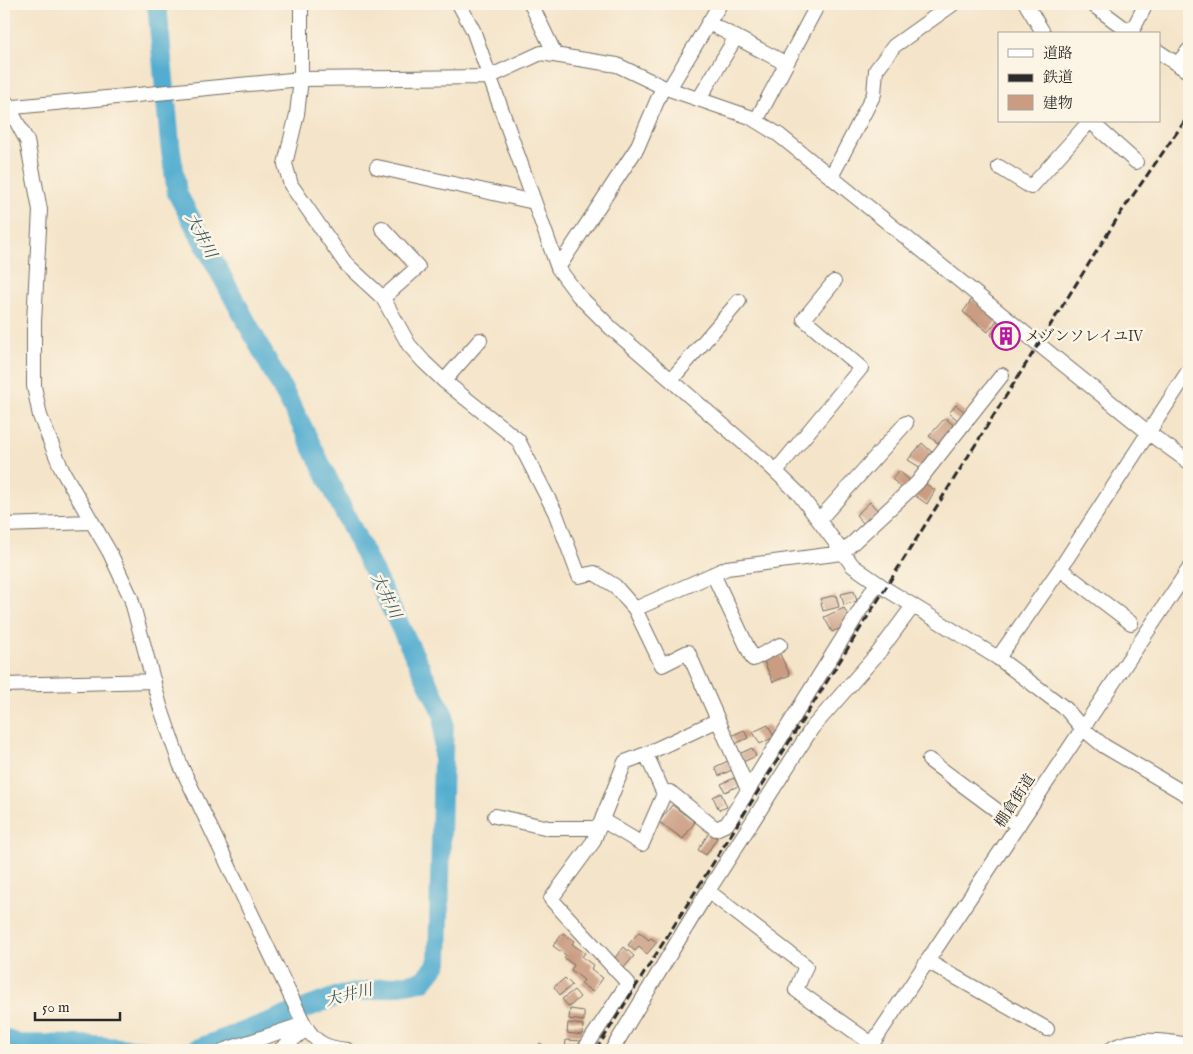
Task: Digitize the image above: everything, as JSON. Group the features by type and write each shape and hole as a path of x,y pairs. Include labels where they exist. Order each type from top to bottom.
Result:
{"street":[{"path":"301,4 300,79 297,114 285,164 291,185 346,264 383,298 409,345 444,381 518,440 555,512 579,576 594,573 616,586 635,609 662,665 688,652 748,790"},
{"path":"459,4 473,30 558,268 578,295 671,380 776,471 799,494 853,566 998,658 1066,709 1082,728 1104,746 1189,796"},
{"path":"531,4 555,54"},
{"path":"558,268 638,148 666,88 720,4"},
{"path":"831,177 874,94 876,70 894,46 953,4"},
{"path":"1026,4 1043,32"},
{"path":"1092,4 1128,32"},
{"path":"1132,32 1146,4"},
{"path":"756,121 813,5"},
{"path":"708,23 786,63"},
{"path":"699,99 736,37"},
{"path":"1160,53 1183,68 1189,50"},
{"path":"347,1050 330,1050 318,1042 304,1024 180,764 131,598 110,554 62,470 48,440 38,408 34,386 34,322 40,210 27,141 6,105 300,79 489,78 541,53 617,65 666,88 756,121 779,135 1150,434 1189,462"},
{"path":"999,167 1031,188 1089,122"},
{"path":"1091,122 1136,162"},
{"path":"377,167 534,202"},
{"path":"382,228 418,267 383,298"},
{"path":"776,471 861,368 804,318 834,282"},
{"path":"671,380 739,301"},
{"path":"444,381 480,340"},
{"path":"998,658 1150,434 1189,370"},
{"path":"635,609 727,568 842,553 917,483 1002,375"},
{"path":"820,520 906,423"},
{"path":"4,525 91,522"},
{"path":"1060,569 1131,623"},
{"name":"棚倉街道","path":"870,1047 1189,569"},
{"path":"713,574 753,658 780,645"},
{"path":"495,816 549,828 601,824 642,844 664,794 670,792 716,829 726,824 877,583"},
{"path":"612,1050 708,892 812,728 879,652 914,606"},
{"path":"4,686 154,681"},
{"path":"584,1050 628,983 552,899 593,842 625,762 718,720"},
{"path":"646,754 664,794"},
{"path":"929,760 1018,826"},
{"path":"708,892 806,966 796,990 870,1047"},
{"path":"927,961 1047,1029"},
{"path":"225,1050 304,1024"},
{"path":"280,1050 304,1024"},
{"path":"1110,1050 1120,1043 1166,1041 1189,1045"}],"building":[{"path":"972,299 998,319 988,332 963,312"},
{"name":"メゾンソレイユⅣ","path":"1001,322 1021,338 1011,351 991,335"},
{"path":"956,405 966,413 959,421 949,413"},
{"path":"945,418 957,428 941,446 929,436"},
{"path":"922,443 935,455 923,469 908,460"},
{"path":"899,471 911,481 904,490 892,479"},
{"path":"923,482 935,490 927,504 914,495"},
{"path":"870,502 879,512 865,525 856,515"},
{"path":"854,591 857,601 844,605 841,594"},
{"path":"836,595 839,607 823,611 820,599"},
{"path":"844,608 850,620 848,625 832,632 824,617"},
{"path":"778,650 790,675 773,682 762,657"},
{"path":"768,725 774,737 760,744 753,732"},
{"path":"744,730 748,738 735,744 731,736"},
{"path":"752,748 756,756 743,762 739,754"},
{"path":"728,761 732,770 719,776 715,767"},
{"path":"734,778 738,786 725,792 721,784"},
{"path":"721,793 727,807 719,810 713,797"},
{"path":"672,805 695,822 683,839 659,822"},
{"path":"709,833 717,838 706,855 698,850"},
{"path":"639,932 649,940 651,938 657,942 647,954 639,947 635,951 628,945"},
{"path":"563,933 574,941 572,944 585,953 582,957 593,965 591,969 603,978 593,992 581,984 584,980 571,970 574,965 564,958 566,955 553,946"},
{"path":"624,947 634,956 623,969 613,960"},
{"path":"565,978 572,985 560,995 554,987"},
{"path":"574,990 580,997 569,1007 562,999"},
{"path":"570,1009 584,1011 584,1021 569,1019"},
{"path":"568,1023 583,1025 582,1035 567,1033"},
{"path":"566,1040 581,1041 580,1050 565,1050"},
{"path":"540,1043 551,1050 535,1050"}],"waterway":[{"name":"大井川","path":"157,4 170,144 177,193 298,418 444,716 438,962 423,981 338,996 194,1050"},
{"name":"大井川","path":"4,1039 18,1044 82,1045 145,1050"}],"railway":[{"path":"596,1050 1120,214 1189,115"}],"place":[{"name":"メゾンソレイユⅣ","path":"1006,336"}]}
